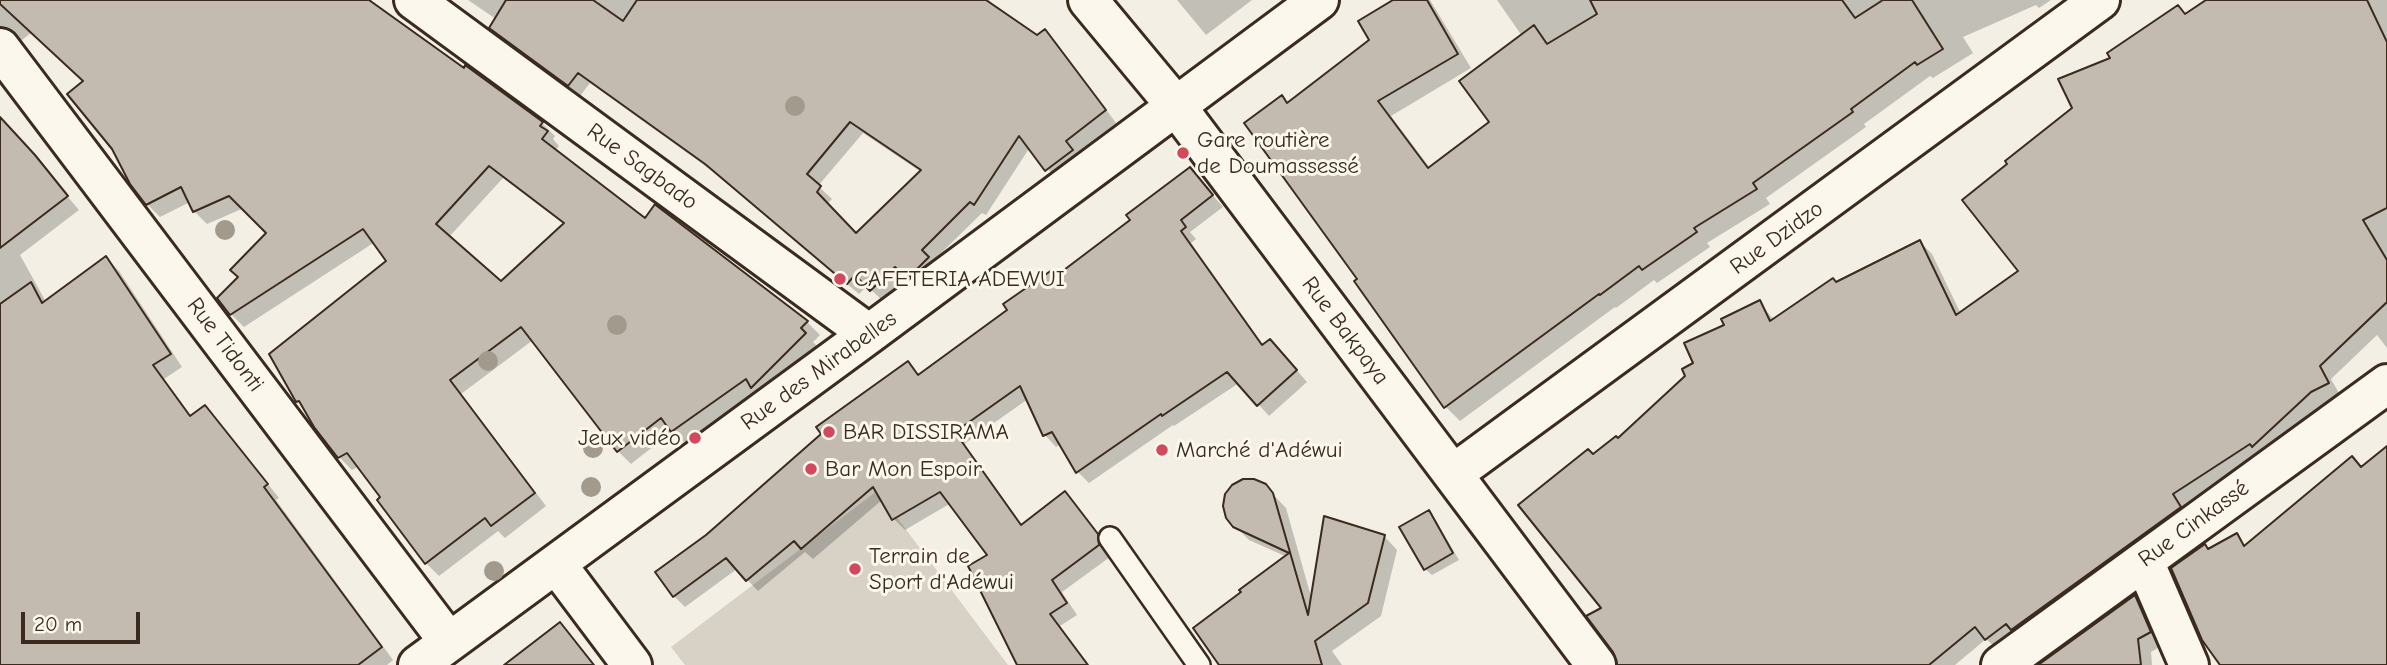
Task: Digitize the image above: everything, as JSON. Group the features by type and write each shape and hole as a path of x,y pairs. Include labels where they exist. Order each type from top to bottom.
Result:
{"street":[{"name":"Rue Sagbado","path":"414,0 870,334"},
{"name":"Rue Bakpaya","path":"1088,0 1176,106 1597,665"},
{"name":"Rue des Mirabelles","path":"418,665 1319,0"},
{"name":"Rue Dzidzo","path":"1453,474 2100,0"},
{"name":"Rue Tidonti","path":"0,48 449,642"},
{"name":"Rue Cinkassé","path":"2001,665 2387,384"},
{"path":"2144,561 2189,665"},
{"path":"557,565 632,665"}],"lane":[{"path":"1110,538 1199,665"}],"shaded area":[{"name":"Terrain de Sport d'Adéwui","path":"877,491 1008,665 685,665 671,647"}],"building":[{"path":"0,0 369,0 543,122 540,126 548,131 542,139 645,218 655,204 808,321 801,328 806,333 751,388 746,379 671,432 661,418 617,452 521,327 450,380 535,493 491,526 485,518 425,564 377,500 380,497 347,453 338,458 314,427 299,401 296,402 269,354 386,261 363,229 230,315 217,298 238,277 230,270 266,233 229,196 193,212 181,187 146,205 130,184 112,149 67,94 83,81 0,4","holes":["489,166 564,223 501,281 436,224"]},
{"path":"506,0 593,0 623,21 637,0 986,0 1037,35 1045,29 1106,110 1066,141 1073,150 1045,171 1019,136 974,205 970,202 922,250 929,257 907,279 895,267 870,291 855,275 847,284 705,164 578,73 568,86 489,28","holes":["850,122 921,170 856,233 817,192 821,186 807,174"]},
{"path":"1393,0 1427,0 1458,54 1378,101 1428,168 1489,122 1459,81 1534,25 1547,44 1597,14 1590,0 1842,0 1855,18 1883,0 1912,0 1943,49 1917,65 1915,62 1851,109 1853,112 1753,183 1757,189 1694,228 1697,232 1642,270 1639,266 1444,408 1354,281 1357,279 1244,123 1282,95 1287,103 1369,40 1358,21"},
{"path":"2206,0 2367,0 2387,42 2387,208 2363,220 2387,260 2387,302 2320,366 2329,383 2311,392 2252,447 2250,444 2173,494 2181,507 2011,630 2006,624 1985,640 1975,627 1929,665 1617,665 1613,652 1586,616 1601,608 1518,505 1588,449 1593,454 1616,436 1618,438 1685,376 1682,369 1693,363 1684,343 1724,325 1721,319 1760,300 1770,321 1833,278 1836,282 1920,240 1956,315 2018,271 1962,200 2007,164 2005,161 2072,108 2058,79 2110,58 2107,53 2178,5 2185,14"},
{"path":"0,117 68,196 0,248"},
{"path":"1190,167 1213,195 1181,220 1186,227 1181,231 1262,345 1270,339 1297,370 1257,406 1227,372 1076,473 1052,432 1043,436 1020,386 955,432 1021,525 1065,491 1098,534 1099,545 1052,580 1067,603 1050,614 1088,665 1017,665 968,566 987,555 940,492 892,520 873,487 801,549 794,541 746,581 726,558 673,597 655,572 706,535 821,434 816,427 908,361 918,375 1007,310 1003,304 1052,270 1056,276 1130,220 1126,215"},
{"path":"106,256 171,354 153,365 190,416 205,405 268,484 264,487 382,647 358,665 0,665 0,304 31,282 42,303"},
{"path":"2387,446 2387,665 2220,665 2202,640 2171,568 2205,544 2208,549 2237,533 2244,546 2352,456 2361,467"},
{"path":"1243,479 1254,479 1266,484 1273,493 1308,615 1324,516 1385,535 1368,603 1315,641 1322,665 1219,665 1193,628 1289,553 1233,527 1226,518 1223,506 1225,494 1232,485"},
{"path":"1429,510 1453,553 1424,570 1399,527"},
{"path":"2135,595 2151,632 2138,639 2141,665 2038,665"},
{"path":"560,622 594,665 504,665"}],"place":[{"name":"Gare routière de Doumassessé","path":"1183,153"},
{"name":"CAFETERIA ADEWUI","path":"840,279"},
{"name":"BAR DISSIRAMA","path":"829,432"},
{"name":"Jeux vidéo","path":"695,438"},
{"name":"Marché d'Adéwui","path":"1162,450"},
{"name":"Bar Mon Espoir","path":"811,469"},
{"name":"Terrain de Sport d'Adéwui","path":"855,569"}]}
